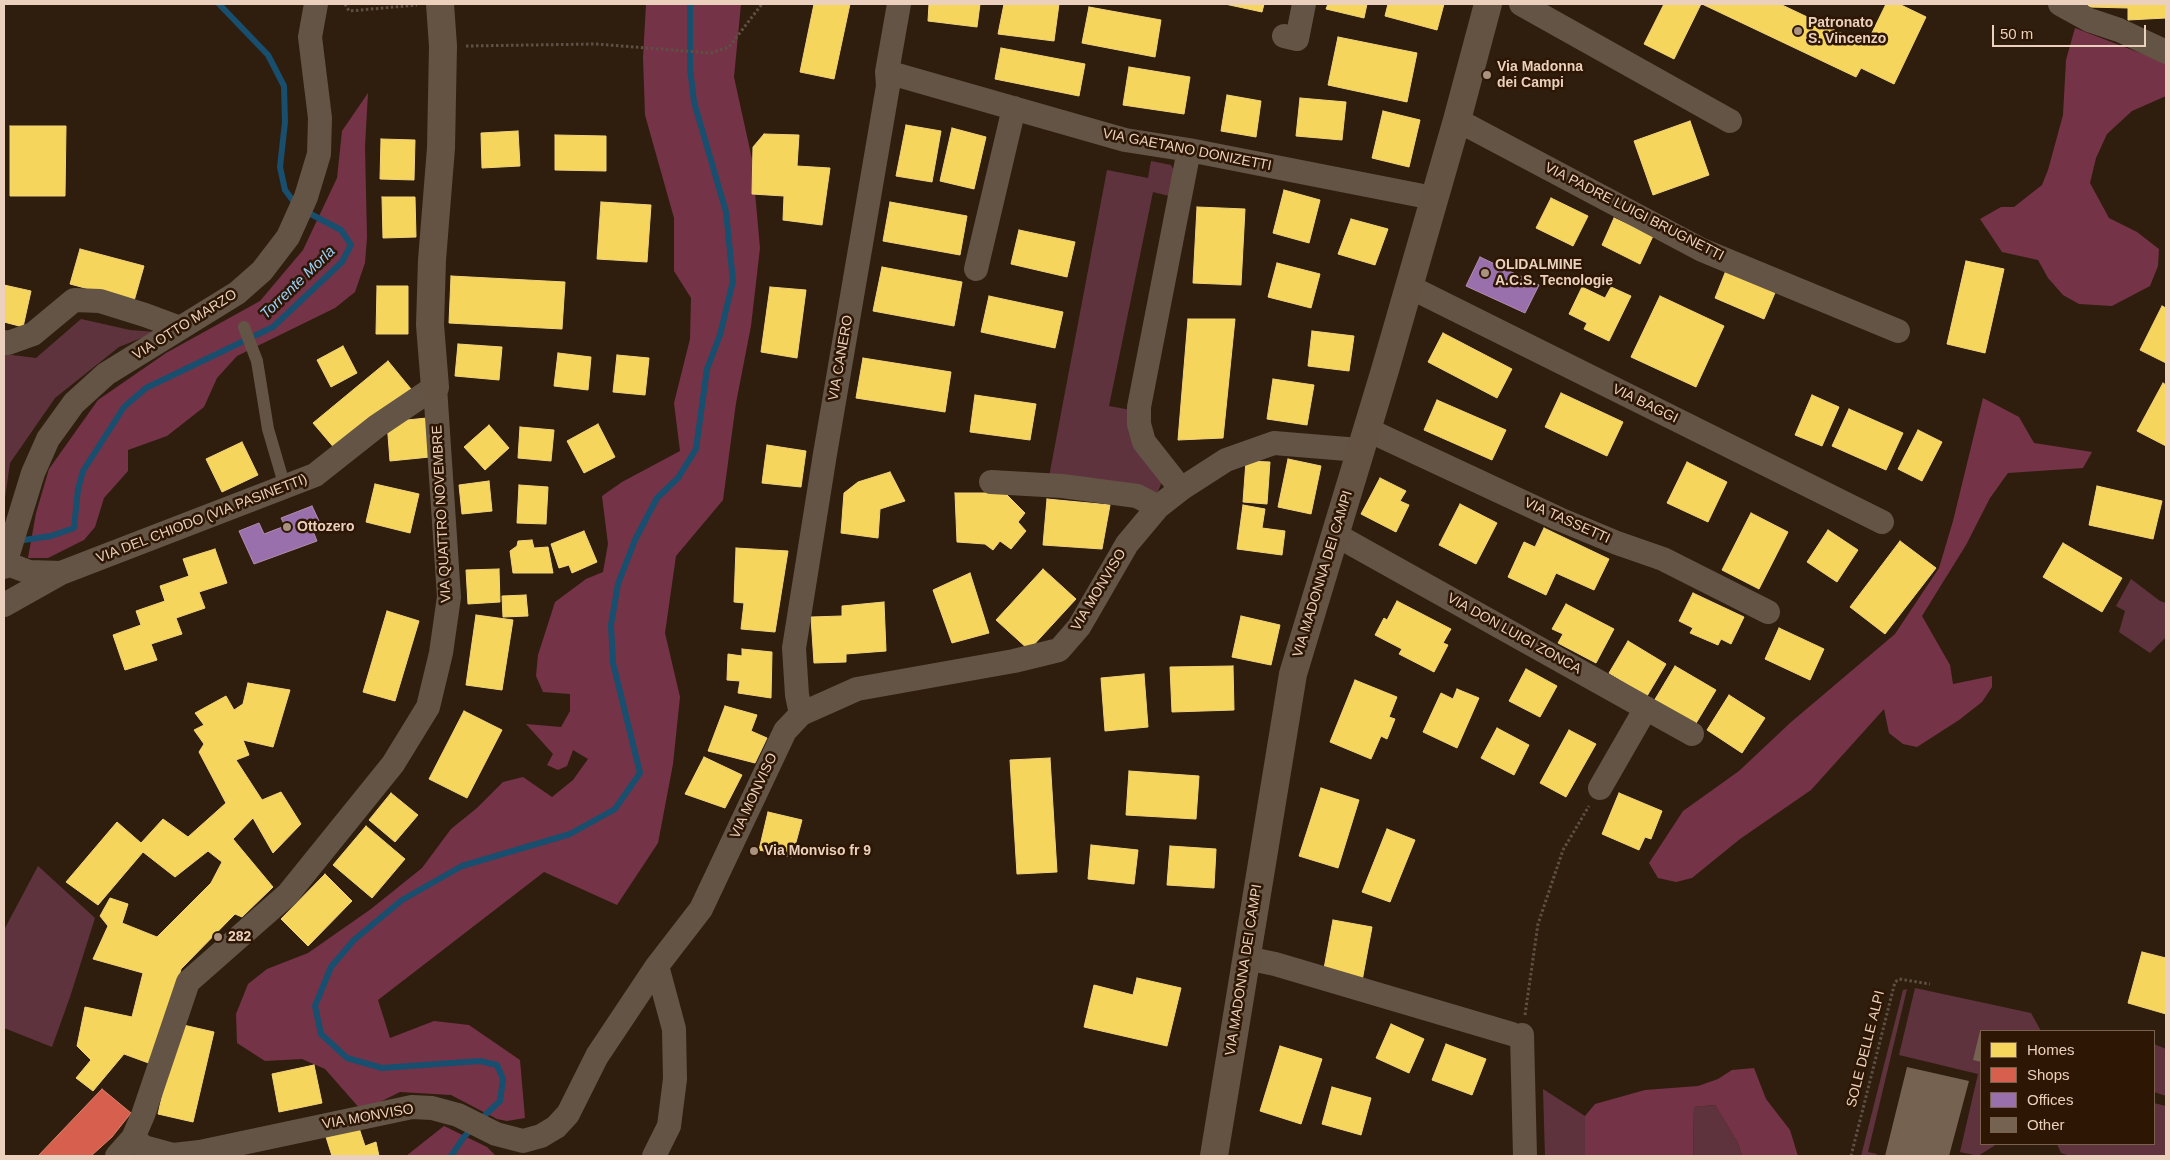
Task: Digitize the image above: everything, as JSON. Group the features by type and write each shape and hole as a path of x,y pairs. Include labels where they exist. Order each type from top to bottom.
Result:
{"street":[{"name":"VIA OTTO MARZO","path":"5,563 33,473 48,439 74,403 106,374 237,293 262,271 288,237 306,197 319,154 320,118 310,37 316,4"},
{"name":"VIA QUATTRO NOVEMBRE","path":"117,1156 133,1138 143,1115 188,982 288,894 393,764 428,707 441,653 448,597 430,324 432,260 441,148 443,46 440,4"},
{"name":"VIA CANERO","path":"802,714 797,695 794,648 823,464 888,86 886,72 899,4"},
{"path":"1284,36 1297,39 1304,4"},
{"name":"VIA MADONNA DEI CAMPI","path":"1214,1156 1293,674 1336,535 1457,120 1488,4"},
{"path":"2060,4 2089,20 2119,30 2166,52"},
{"path":"1526,5 1730,121"},
{"name":"VIA GAETANO DONIZETTI","path":"886,72 1125,140 1189,150 1433,198"},
{"path":"976,269 1014,108"},
{"name":"VIA PADRE LUIGI BRUGNETTI","path":"1457,120 1702,250 1898,331"},
{"path":"1181,489 1144,442 1139,424 1139,406 1189,150"},
{"name":"VIA BAGGI","path":"1408,286 1882,522"},
{"path":"4,342 33,334 74,300 100,301 180,328"},
{"name":"VIA DEL CHIODO (VIA PASINETTI)","path":"62,572 315,475 377,426 435,387"},
{"name":"VIA MONVISO","path":"173,1156 200,1152 412,1107 432,1108 458,1115 496,1134 523,1141 541,1136 556,1127 568,1114 597,1056 657,966 701,909 785,731 802,714 857,689 1014,661 1060,650 1079,627 1127,544 1158,507 1181,489 1226,460 1274,443 1363,439"},
{"name":"VIA TASSETTI","path":"1363,439 1617,543 1663,559 1768,612"},
{"path":"991,482 1062,486 1137,496 1158,507"},
{"name":"VIA DON LUIGI ZONCA","path":"1336,535 1692,734"},
{"path":"5,563 29,572 62,572"},
{"path":"4,606 62,572"},
{"path":"1600,788 1646,708"},
{"path":"1246,958 1275,964 1517,1034 1525,1156"},
{"path":"654,1156 669,1126 675,1079 674,1029 657,966"},
{"path":"133,1138 144,1147 173,1156"}],"lane":[{"path":"244,327 257,361 268,429 285,487"}],"path":[{"path":"346,4 349,11 422,4"},
{"path":"443,46 596,44 711,53 730,47 762,4"},
{"path":"1517,1034 1538,924 1563,850 1600,788"},
{"name":"SOLE DELLE ALPI","path":"1851,1156 1895,982 1899,979 1930,984"}],"shaded area":[{"path":"646,4 741,4 734,77 752,159 760,248 751,326 736,403 723,500 676,556 665,633 680,697 673,764 658,843 617,905 544,872 378,1000 390,1038 434,1021 469,1025 520,1060 525,1118 507,1121 497,1119 451,1095 400,1092 362,1111 325,1069 302,1059 265,1061 237,1043 236,1014 248,984 267,969 308,953 371,909 422,868 451,829 477,808 503,782 523,777 552,797 573,780 588,759 573,750 567,766 558,770 547,765 553,754 526,724 561,727 570,711 570,694 543,692 536,676 538,655 555,602 586,579 603,572 608,544 602,496 622,482 680,451 674,403 690,339 691,298 674,271 674,218 645,115 643,58"},
{"path":"2075,28 2166,63 2166,96 2132,111 2107,134 2096,158 2090,183 2109,218 2137,232 2159,249 2158,266 2150,286 2112,306 2079,304 2063,295 2048,278 2038,260 2002,252 1980,219 2001,207 2014,207 2042,185 2063,115 2066,60"},
{"path":"368,93 365,146 367,237 365,263 355,292 335,308 237,356 217,378 204,407 167,436 128,450 128,471 104,498 95,527 84,540 48,558 28,558 36,513 49,469 98,400 166,353 260,301 303,250 337,178 342,131"},
{"path":"1151,161 1171,165 1177,176 1173,197 1153,192 1109,406 1131,410 1163,479 1157,494 1048,482 1107,170 1148,178"},
{"path":"81,319 130,330 156,332 119,347 55,398 10,463 4,505 4,354 36,358"},
{"path":"1983,398 2019,417 2034,443 2092,452 2083,468 2008,473 1990,498 1966,545 1922,616 1950,665 1953,684 1992,676 1992,687 1982,702 1959,720 1917,747 1903,744 1889,733 1884,709 1811,790 1740,839 1692,878 1676,882 1658,878 1649,863 1683,811 1739,771 1790,723 1895,634 1939,568 1953,521"},
{"path":"2131,579 2160,601 2166,603 2166,637 2150,653 2119,632 2125,611 2116,606"},
{"path":"38,866 95,918 52,1047 4,1028 4,930"},
{"path":"1915,988 2031,1013 2040,1030 1980,1030 1980,1145 1995,1145 1978,1156 1960,1152 1978,1074 1899,1055"},
{"path":"1907,989 1868,1152 1877,1154 1876,1156 1861,1156 1903,990"},
{"path":"2155,1044 2166,1049 2166,1096 2155,1092"},
{"path":"1754,1068 1766,1099 1790,1130 1798,1156 1742,1156 1738,1143 1715,1105 1694,1107 1693,1156 1585,1156 1585,1116 1595,1104 1645,1090 1698,1086 1718,1079 1732,1070"},
{"path":"1543,1089 1585,1116 1585,1156 1545,1156"},
{"path":"2155,1103 2166,1106 2166,1156 2070,1156 2061,1153 2057,1145 2155,1145"},
{"path":"1715,1105 1738,1143 1742,1156 1693,1156 1694,1107"},
{"path":"444,1126 487,1147 496,1156 406,1156"}],"building: Homes":[{"path":"814,4 850,4 834,79 800,72"},
{"path":"929,4 980,4 977,27 928,21"},
{"path":"1004,4 1059,4 1054,41 998,34"},
{"path":"1225,4 1264,4 1262,12"},
{"path":"1328,4 1367,4 1364,18 1326,9"},
{"path":"1388,4 1444,4 1437,30 1385,16"},
{"path":"1664,4 1701,4 1674,59 1644,44"},
{"name":"Patronato S. Vincenzo","path":"1702,4 1780,4 1866,45 1886,4 1899,4 1926,17 1894,84 1861,68 1856,77"},
{"path":"2088,4 2166,4 2166,18 2128,20 2128,8 2088,7"},
{"path":"1089,7 1161,20 1155,57 1082,43"},
{"path":"1338,37 1417,53 1407,102 1328,85"},
{"path":"1001,48 1085,64 1079,96 995,79"},
{"path":"1129,67 1190,77 1184,114 1123,105"},
{"path":"1227,95 1261,101 1256,137 1221,131"},
{"path":"1300,98 1346,102 1342,140 1296,136"},
{"path":"1383,111 1420,120 1409,167 1372,158"},
{"path":"1690,121 1709,175 1653,195 1634,141"},
{"path":"906,125 941,131 932,182 896,176"},
{"path":"10,126 66,126 65,196 10,196"},
{"path":"952,128 986,137 974,189 940,181"},
{"path":"518,131 520,166 482,168 481,133"},
{"path":"764,134 799,135 797,166 830,168 822,225 783,220 784,196 752,194 753,147"},
{"path":"555,135 606,136 606,171 555,170"},
{"path":"381,139 415,140 414,180 380,179"},
{"path":"1284,190 1320,200 1309,243 1273,233"},
{"path":"382,197 415,197 416,237 383,238"},
{"path":"1551,198 1588,216 1573,246 1536,228"},
{"path":"601,202 651,205 647,262 597,259"},
{"path":"890,202 967,216 960,255 883,241"},
{"path":"1197,207 1245,209 1241,285 1193,283"},
{"path":"1614,218 1653,236 1640,264 1602,245"},
{"path":"1351,219 1388,229 1375,265 1338,254"},
{"path":"1019,230 1075,242 1067,277 1011,264"},
{"path":"80,249 144,266 134,301 70,284"},
{"path":"1966,261 2004,269 1985,353 1947,344"},
{"path":"1277,263 1320,274 1311,308 1268,297"},
{"path":"882,267 962,282 954,326 873,311"},
{"path":"1727,268 1777,288 1764,319 1715,298"},
{"path":"451,276 565,282 562,329 449,323"},
{"path":"4,285 31,291 23,327 4,322"},
{"path":"377,286 408,286 408,334 376,334"},
{"path":"770,287 806,290 797,358 761,352"},
{"path":"1582,287 1605,298 1611,287 1631,296 1609,341 1584,329 1587,323 1569,314"},
{"path":"989,296 1063,312 1055,348 981,332"},
{"path":"1660,296 1724,326 1696,387 1631,357"},
{"path":"2162,306 2166,308 2166,363 2140,350"},
{"path":"1188,319 1235,319 1223,438 1178,440"},
{"path":"1312,331 1354,336 1349,371 1308,366"},
{"path":"1443,333 1512,369 1497,398 1428,362"},
{"path":"458,344 502,347 499,380 455,376"},
{"path":"343,346 357,373 331,387 317,360"},
{"path":"558,353 591,357 588,390 554,386"},
{"path":"617,355 649,358 645,395 613,392"},
{"path":"863,358 951,372 945,412 856,398"},
{"path":"388,361 411,389 336,450 313,423"},
{"path":"1273,379 1314,385 1307,425 1267,419"},
{"path":"2163,383 2166,385 2166,446 2137,431"},
{"path":"1561,393 1623,422 1607,456 1545,427"},
{"path":"975,395 1036,404 1030,440 970,432"},
{"path":"1812,395 1839,407 1822,446 1795,435"},
{"path":"1437,400 1506,430 1492,460 1424,430"},
{"path":"1849,409 1903,433 1886,470 1832,446"},
{"path":"427,418 430,457 390,461 387,422"},
{"path":"598,424 615,457 584,473 567,441"},
{"path":"489,425 509,448 485,470 464,447"},
{"path":"520,427 554,430 551,461 518,458"},
{"path":"1918,430 1942,442 1922,481 1898,469"},
{"path":"242,442 258,475 222,492 206,459"},
{"path":"767,445 806,451 801,487 762,483"},
{"path":"1288,459 1321,466 1311,514 1278,507"},
{"path":"1246,461 1270,462 1267,504 1243,502"},
{"path":"1687,462 1727,482 1708,522 1667,503"},
{"path":"890,472 905,501 880,509 878,538 841,533 844,493 858,482"},
{"path":"1380,478 1406,491 1400,501 1409,505 1396,532 1361,514"},
{"path":"489,481 492,511 462,514 459,485"},
{"path":"375,484 419,494 410,533 366,522"},
{"path":"519,485 548,487 546,524 517,523"},
{"path":"2097,486 2162,501 2153,539 2089,525"},
{"path":"955,493 1005,493 1025,513 1018,522 1026,531 1011,549 1000,541 993,550 985,544 957,542"},
{"path":"1047,499 1110,505 1102,549 1043,545"},
{"path":"1460,504 1497,523 1476,564 1439,545"},
{"path":"1243,505 1265,509 1262,528 1285,531 1282,555 1237,549"},
{"path":"1751,513 1788,532 1759,589 1722,570"},
{"path":"1544,528 1609,559 1594,590 1556,573 1546,595 1508,577 1524,542 1535,547"},
{"path":"1828,530 1858,550 1837,582 1807,562"},
{"path":"584,531 597,562 572,573 569,565 559,568 551,544"},
{"path":"532,540 534,548 548,547 553,573 513,573 510,551 517,546 518,541"},
{"path":"1900,541 1936,568 1885,634 1850,607"},
{"path":"2063,543 2122,578 2102,612 2043,577"},
{"path":"736,548 788,551 775,632 741,629 744,603 734,602"},
{"path":"215,549 227,583 199,592 205,608 176,618 182,634 151,644 157,660 125,670 113,635 141,625 136,611 165,601 160,586 189,576 183,559"},
{"path":"499,569 500,602 468,604 466,570"},
{"path":"1043,569 1076,599 1029,650 996,620"},
{"path":"970,573 989,633 952,643 933,590"},
{"path":"1693,593 1744,617 1731,644 1721,639 1718,645 1690,633 1693,628 1679,621"},
{"path":"526,595 528,616 503,617 502,596"},
{"path":"1397,601 1451,629 1443,643 1448,645 1434,672 1399,654 1402,649 1375,635 1384,618 1387,620"},
{"path":"884,602 886,651 846,654 846,662 814,663 811,617 842,616 842,606"},
{"path":"1566,604 1614,629 1596,663 1558,643 1563,634 1552,629"},
{"path":"387,611 419,621 395,701 363,692"},
{"path":"476,615 513,620 502,690 466,685"},
{"path":"1241,616 1280,625 1271,665 1232,657"},
{"path":"1779,628 1824,649 1810,680 1765,659"},
{"path":"1628,641 1666,664 1647,696 1609,673"},
{"path":"742,649 772,652 771,698 738,693 740,681 727,680 728,654 742,656"},
{"path":"1233,666 1234,710 1172,712 1170,667"},
{"path":"1675,666 1716,690 1695,725 1654,701"},
{"path":"1526,669 1557,686 1540,717 1509,701"},
{"path":"1144,674 1148,727 1105,731 1101,678"},
{"path":"1355,680 1397,697 1389,717 1395,719 1387,739 1381,736 1371,759 1330,742"},
{"path":"248,683 290,690 273,747 243,740 249,755 236,760 262,800 281,792 301,824 273,853 253,818 233,839 273,887 242,917 235,914 181,969 154,1065 124,1054 93,1091 76,1078 91,1060 77,1046 85,1007 132,1017 143,973 93,959 108,926 100,916 110,898 128,904 122,923 157,937 211,883 222,862 208,851 175,877 143,852 98,905 66,882 117,822 141,843 163,819 188,837 226,803 199,752 204,744 194,730 204,725 195,713 226,696 234,710 243,704"},
{"path":"1457,689 1479,698 1457,748 1423,732 1441,693 1453,699"},
{"path":"1729,695 1765,718 1742,753 1707,730"},
{"path":"725,706 757,715 751,731 767,738 755,763 708,751"},
{"path":"464,711 502,730 467,798 429,779"},
{"path":"1497,728 1529,745 1514,775 1481,758"},
{"path":"1569,730 1596,744 1566,797 1540,783"},
{"path":"704,757 742,775 725,808 685,794"},
{"path":"1050,758 1057,872 1017,874 1010,760"},
{"path":"1129,771 1199,776 1196,819 1126,815"},
{"path":"1321,788 1359,800 1338,868 1299,856"},
{"path":"391,793 418,815 395,842 369,820"},
{"path":"1619,793 1662,811 1651,839 1645,837 1639,850 1602,834"},
{"path":"768,812 802,820 792,857 759,850"},
{"path":"366,826 405,859 372,898 333,865"},
{"path":"1387,829 1415,840 1390,902 1362,892"},
{"path":"1091,845 1138,850 1134,884 1088,879"},
{"path":"1170,846 1216,849 1214,888 1167,885"},
{"path":"325,874 352,901 308,946 281,919"},
{"path":"1333,920 1372,927 1362,981 1323,974"},
{"path":"2142,952 2166,958 2166,1014 2128,1003"},
{"path":"1137,978 1181,988 1167,1046 1084,1027 1094,985 1133,995"},
{"path":"179,1024 214,1032 193,1122 158,1114"},
{"path":"1391,1024 1424,1039 1409,1073 1376,1058"},
{"path":"1446,1044 1486,1059 1472,1095 1432,1080"},
{"path":"1280,1046 1322,1059 1301,1124 1260,1111"},
{"path":"314,1065 322,1103 279,1112 272,1074"},
{"path":"1332,1087 1371,1098 1361,1135 1322,1124"},
{"path":"359,1128 365,1146 376,1142 379,1156 332,1156 326,1137"}],"building: Shops":[{"path":"102,1089 131,1113 112,1137 91,1156 38,1156"}],"building: Offices":[{"path":"1480,257 1539,285 1525,313 1466,286"},
{"path":"312,506 320,523 313,531 317,541 254,564 239,531 259,523 264,534 285,526 281,518"}],"building: Other":[{"path":"1980,1031 1980,1062 1973,1060"},
{"path":"1907,1067 1969,1081 1949,1156 1885,1156"}],"waterway":[{"name":"Torrente Morla","path":"219,4 268,55 284,86 285,122 280,167 285,190 297,206"},
{"path":"480,1120 500,1101 503,1079 497,1065 480,1061 382,1068 347,1058 321,1034 315,1006 331,967 354,940 402,900 462,866 570,834 615,809 640,773 613,663 611,625 618,584 635,540 657,498 678,478 696,449 707,369 720,335 733,281 726,212 694,102 690,68 690,4"},
{"name":"Torrente Morla","path":"17,541 51,536 74,528 78,489 83,471 124,407 146,388 273,327 342,262 351,245 341,230 305,211"},
{"path":"451,1156 473,1127"}],"place":[{"name":"Patronato S. Vincenzo","path":"1798,31"},
{"name":"Via Madonna dei Campi","path":"1487,75"},
{"name":"OLIDALMINE A.C.S. Tecnologie","path":"1485,273"},
{"name":"Ottozero","path":"287,527"},
{"name":"Via Monviso fr 9","path":"754,851"},
{"name":"282","path":"218,937"}]}
